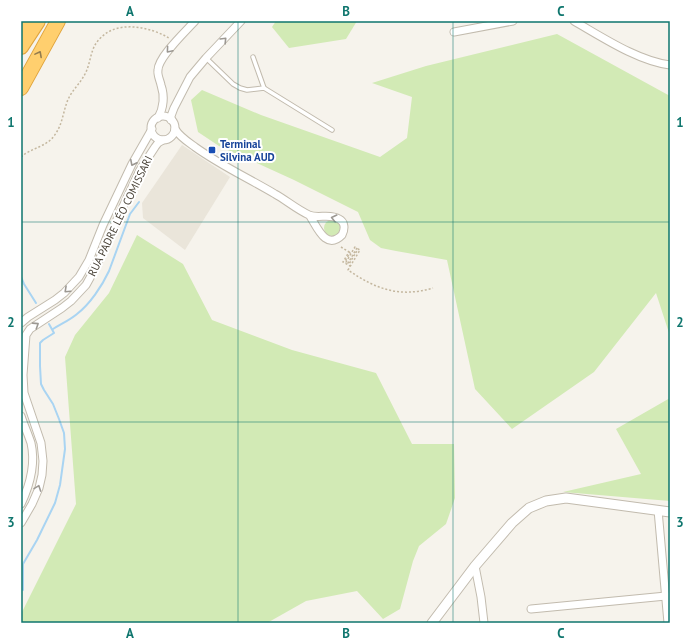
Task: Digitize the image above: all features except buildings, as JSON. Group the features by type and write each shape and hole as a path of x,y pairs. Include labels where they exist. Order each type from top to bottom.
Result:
{"highway":[{"path":"21,26 24,21"},
{"path":"21,47 38,21"},
{"path":"21,88 58,21"}],"street":[{"path":"175,129 172,136 167,140 155,137 153,133 152,129 154,122 158,118 164,101 158,74 158,66 162,58 195,21"},
{"path":"171,120 174,108 195,70 241,21"},
{"path":"454,32 513,21"},
{"path":"574,21 626,50 651,60 670,65"},
{"path":"158,118 165,117 171,120 181,137 209,157 276,194 310,216 325,238 333,240 342,235 344,226 338,218 310,216"},
{"name":"RUA PADRE LÉO COMISSARI","path":"21,323 55,300 79,277 89,260 103,225 132,164 152,129"},
{"path":"172,136 181,137"},
{"name":"RUA PADRE LÉO COMISSARI","path":"21,523 32,504 38,488 42,475 43,461 41,443 23,390 26,335 30,329 71,301 86,284 96,268 116,220 140,170 158,143 163,140"},
{"path":"21,416 30,443 33,461 30,482 21,504"},
{"path":"432,623 475,566 512,523 529,508 546,501 566,498 670,512"},
{"path":"658,510 668,623"},
{"path":"475,566 484,623"},
{"path":"531,609 666,596"}],"lane":[{"path":"253,57 264,88"},
{"path":"206,58 233,84 247,90 264,88 332,130"}],"path":[{"path":"21,157 26,152 41,146 54,137 64,116 66,103 86,72 94,47 106,33 126,27 135,28 165,35 176,42"},
{"path":"341,247 349,252"},
{"path":"349,252 350,253 345,261 346,262 355,247 357,248 348,263 349,264 358,249 360,250 348,270 369,284 384,289 409,292 417,292 433,288"},
{"path":"349,252 343,262 350,266"}],"shaded area":[{"path":"182,145 230,177 185,250 143,218 142,203"}],"green space":[{"path":"276,21 357,21 346,39 289,48 272,27"},
{"path":"557,34 670,96 670,336 656,293 594,372 512,429 475,389 447,260 381,248 370,240 358,212 294,180 219,146 198,132 191,100 202,90 261,115 380,157 407,138 412,97 372,83 426,66"},
{"path":"332,220 339,225 340,228 335,235 332,236 325,231 324,228 329,221"},
{"path":"137,235 183,264 212,320 292,350 376,373 412,444 454,444 455,498 446,524 419,546 413,561 400,609 383,619 357,591 306,601 267,623 21,623 21,614 76,504 65,357 75,335 109,293"},
{"path":"670,398 670,501 563,492 641,474 616,429"}],"waterway":[{"path":"53,329 82,310 99,289 109,271 130,214 139,202"},
{"path":"21,277 36,303"},
{"path":"23,590 23,564 37,540 55,503 60,485 65,449 64,433 59,419 53,404 41,384 40,343 54,333 49,324"}],"place":[{"name":"Terminal Silvina AUD","path":"212,150"}]}
